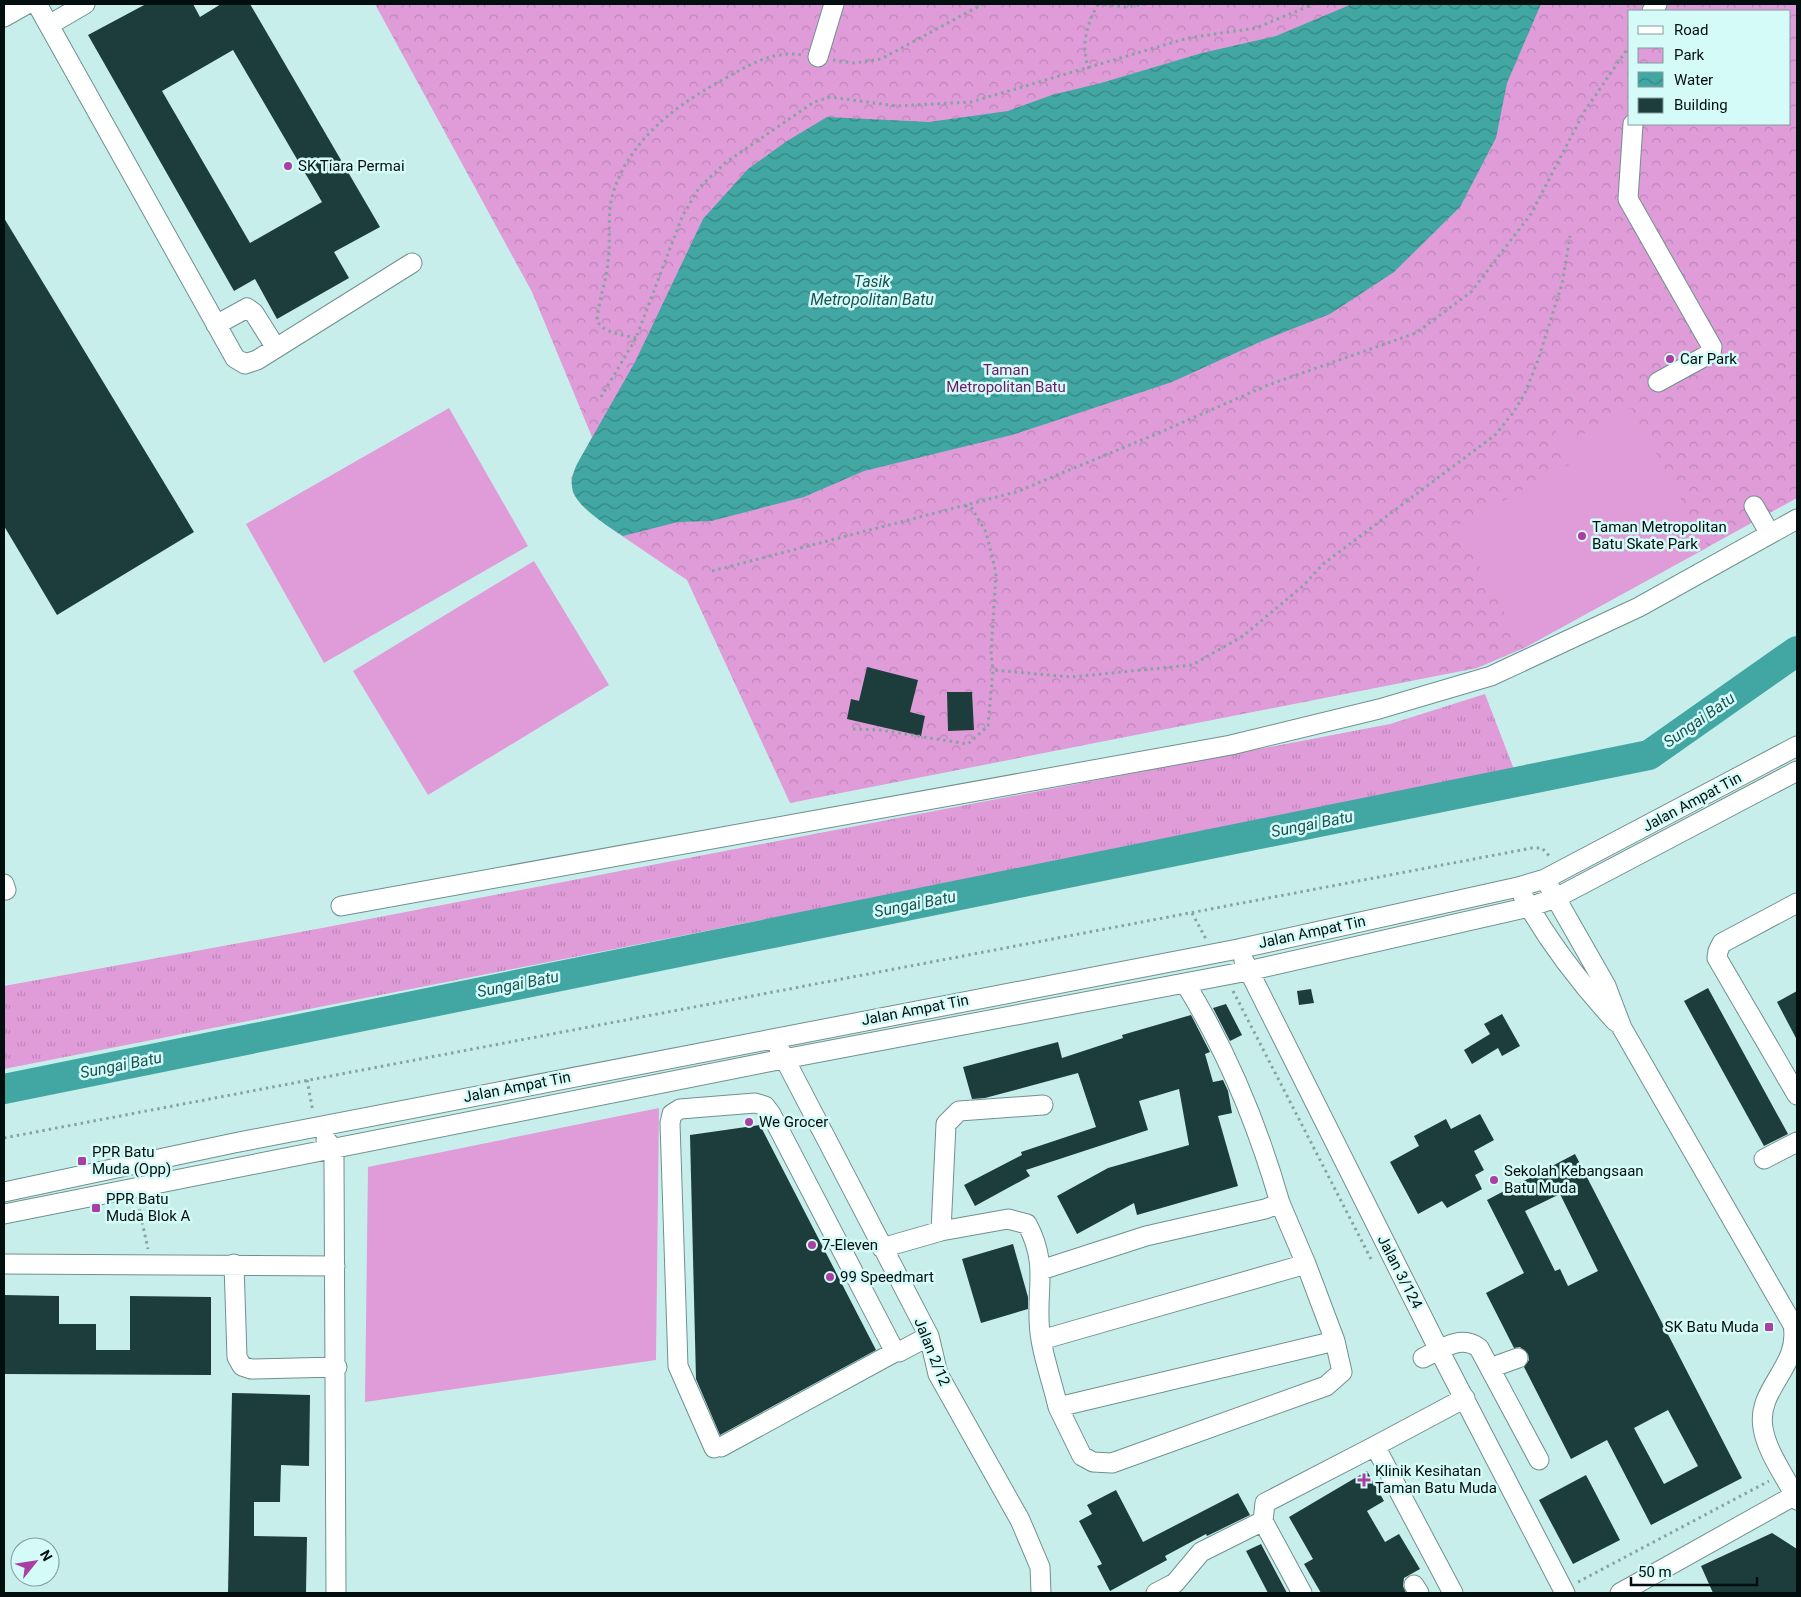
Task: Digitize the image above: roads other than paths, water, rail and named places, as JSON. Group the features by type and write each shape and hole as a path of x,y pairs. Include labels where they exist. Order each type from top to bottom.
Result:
{"street":[{"path":"4,17 26,4"},
{"path":"37,4 235,358 245,364 276,348 412,263"},
{"path":"49,25 85,4"},
{"path":"818,57 834,4"},
{"path":"1633,125 1628,199 1712,347 1711,353 1658,382"},
{"path":"216,325 247,308 254,313 276,348"},
{"path":"1758,504 1774,532"},
{"path":"341,906 1231,745 1379,708 1491,676 1639,606 1797,519"},
{"name":"Jalan Ampat Tin","path":"4,1192 234,1143 774,1037 1238,949 1518,887 1552,876 1797,746"},
{"name":"Jalan Ampat Tin","path":"4,1214 115,1190 334,1149 784,1059 1248,971 1529,907 1556,898 1797,771"},
{"path":"1552,876 1556,898 1606,986 1622,1028 1793,1325 1795,1336 1792,1355 1765,1401 1762,1428 1768,1444 1796,1496 1620,1593"},
{"path":"1518,887 1529,907 1591,995 1622,1028"},
{"path":"1797,904 1722,943 1717,958 1797,1095"},
{"name":"Jalan 3/124","path":"1238,949 1431,1354 1465,1398 1564,1591"},
{"path":"882,1248 940,1230 1008,1219 1027,1224 1037,1242 1041,1270 1039,1320 1041,1340 1058,1407 1082,1456 1093,1462 1112,1463 1326,1386 1342,1372 1335,1341 1306,1264 1280,1203 1264,1149 1244,1096 1185,983"},
{"name":"Jalan 2/12","path":"774,1037 929,1336 938,1374 1020,1520 1040,1568 1041,1593"},
{"path":"895,1352 765,1106 755,1103 680,1109 672,1114 670,1123 678,1366 692,1399 708,1424 718,1446 895,1352 899,1352 929,1336"},
{"path":"940,1230 946,1124 950,1119 959,1111 1042,1105"},
{"path":"234,1143 314,1137 326,1139 334,1149 337,1367 336,1593"},
{"path":"1764,1160 1797,1142"},
{"path":"1041,1270 1146,1236 1265,1209 1280,1203"},
{"path":"4,1264 335,1266"},
{"path":"234,1264 237,1357 242,1366 251,1369 337,1367"},
{"path":"1041,1340 1306,1264"},
{"path":"1058,1407 1335,1341"},
{"path":"1431,1354 1454,1342 1473,1344 1479,1348 1539,1460"},
{"path":"1490,1368 1518,1358"},
{"path":"1302,1593 1263,1521 1266,1503 1465,1398"},
{"path":"1375,1446 1453,1593"},
{"path":"1156,1593 1175,1584 1201,1552 1263,1521"}],"water":[{"name":"Tasik Metropolitan Batu","path":"1352,4 1541,4 1507,83 1496,138 1460,207 1394,272 1330,314 1262,341 1172,382 1012,435 864,471 804,497 711,521 678,522 623,536 594,516 576,497 572,487 572,480 577,464 635,362 703,219 748,169 787,141 827,117 929,122 1008,111 1052,95 1101,83 1202,53 1276,36"}],"waterway":[{"name":"Sungai Batu","path":"4,1089 1649,755 1797,651"}],"place":[{"name":"SK Tiara Permai","path":"288,166"},
{"name":"Car Park","path":"1670,359"},
{"name":"Taman Metropolitan Batu Skate Park","path":"1582,536"},
{"name":"We Grocer","path":"749,1122"},
{"name":"PPR Batu Muda (Opp)","path":"82,1161"},
{"name":"Sekolah Kebangsaan Batu Muda","path":"1494,1180"},
{"name":"PPR Batu Muda Blok A","path":"96,1208"},
{"name":"7-Eleven","path":"812,1245"},
{"name":"99 Speedmart","path":"830,1277"},
{"name":"SK Batu Muda","path":"1769,1327"},
{"name":"Klinik Kesihatan Taman Batu Muda","path":"1364,1480"}],"park label":[{"name":"Taman Metropolitan Batu","path":"1006,378"}]}
